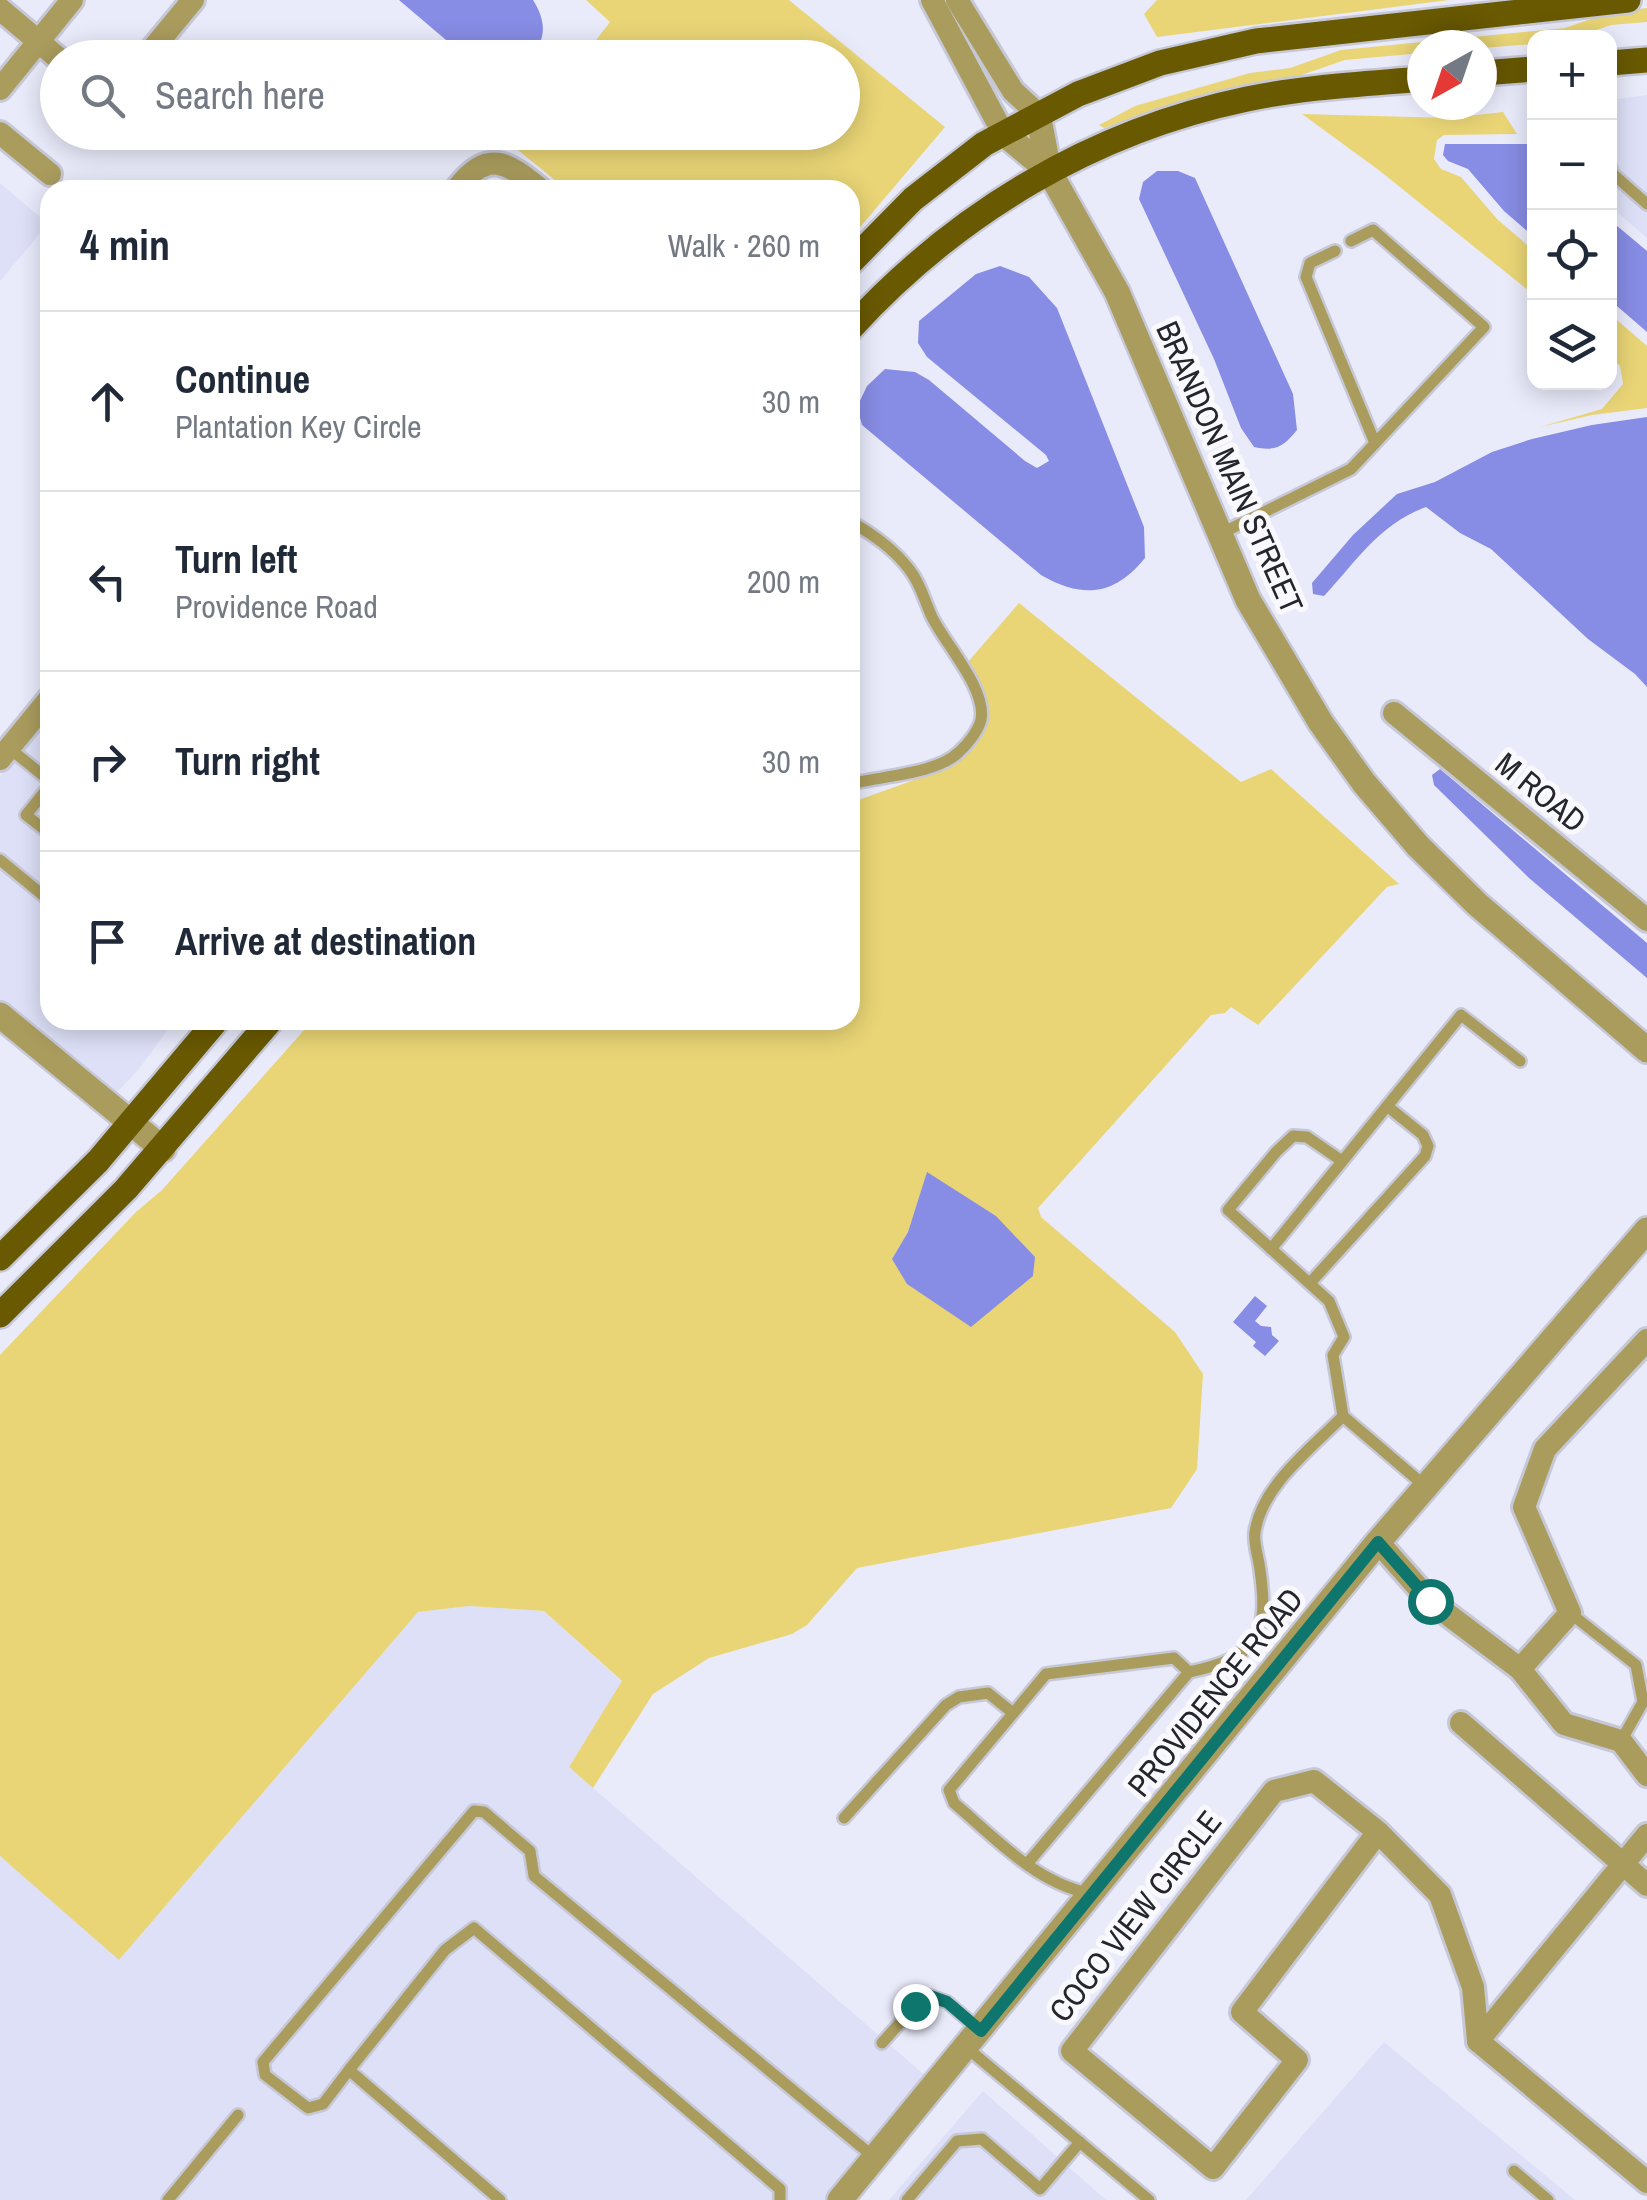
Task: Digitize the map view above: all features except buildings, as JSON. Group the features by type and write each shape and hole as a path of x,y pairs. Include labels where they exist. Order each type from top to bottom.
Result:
{"main road":[{"path":"860,253 926,189 1003,133 1078,94 1132,72 1237,44 1628,0"},
{"path":"1617,62 1647,60"},
{"path":"1497,73 1527,70"},
{"path":"860,320 942,243 996,203 1104,142 1210,107 1287,93 1407,80"},
{"path":"0,1258 31,1231 132,1123 209,1030"},
{"path":"0,1314 81,1236 163,1148 263,1030"}],"street":[{"path":"41,40 72,0"},
{"path":"160,40 192,0"},
{"name":"BRANDON MAIN STREET","path":"932,0 1003,133 1048,171 1117,292 1218,534 1282,663 1364,783 1418,846 1477,904 1647,1050"},
{"path":"957,0 1013,91 1038,114 1048,171"},
{"path":"0,10 39,42 0,89"},
{"path":"0,133 50,174"},
{"path":"466,180 478,168 498,162 509,164 529,180"},
{"path":"4,753 40,710"},
{"name":"M ROAD","path":"1394,713 1647,920"},
{"path":"0,1014 163,1148"},
{"name":"PROVIDENCE ROAD","path":"840,2200 1378,1542 1647,1230"},
{"path":"1520,1670 1570,1614 1524,1507 1545,1449 1647,1340"},
{"path":"1378,1542 1430,1601 1520,1670 1564,1724 1621,1741 1647,1775"},
{"path":"1462,1723 1647,1885"},
{"name":"COCO VIEW CIRCLE","path":"1314,1782 1378,1832 1242,2012 1297,2060 1212,2168 1072,2051 1274,1791 1314,1782"},
{"path":"1378,1832 1440,1895 1474,1986 1478,2041 1647,2182"},
{"path":"1478,2041 1647,1834"}],"lane":[{"path":"1617,177 1644,198"},
{"path":"1218,534 1351,469 1484,327 1373,230 1351,241"},
{"path":"1335,250 1310,263 1306,277 1374,444"},
{"path":"860,527 909,568 923,590 931,616 978,693 981,718 972,738 956,755 913,772 860,782"},
{"path":"4,753 40,776"},
{"path":"40,796 26,815 40,826"},
{"path":"0,860 40,894"},
{"path":"1271,1249 1461,1016 1520,1061"},
{"path":"1310,1283 1424,1156 1428,1146 1423,1135 1387,1106"},
{"path":"1342,1161 1307,1136 1293,1136 1228,1210 1330,1301 1344,1337 1333,1355 1344,1416 1426,1487"},
{"path":"1028,1864 1188,1672 1222,1664 1251,1644 1263,1627 1264,1593 1254,1533 1270,1494 1344,1416"},
{"path":"1570,1614 1636,1665 1643,1702 1621,1741"},
{"path":"1092,1894 1060,1887 1028,1864 954,1803 949,1790 1046,1674 1174,1658 1188,1672"},
{"path":"844,1818 946,1705 958,1697 988,1693 1013,1713"},
{"path":"780,2200 780,2190 474,1928 445,1950 323,2104 308,2108 265,2075 264,2062 474,1812 484,1812 530,1850 534,1876 874,2158"},
{"path":"882,2043 915,2006 930,1996 947,2002 974,2040 1080,2142 1149,2200"},
{"path":"349,2070 500,2200"},
{"path":"168,2200 238,2115"},
{"path":"907,2200 957,2141 982,2139 1040,2189 1080,2142"},
{"path":"1514,2171 1548,2200"}],"shaded area":[{"path":"586,0 789,0 838,40 596,40 610,22"},
{"path":"1157,0 1449,0 1157,37 1144,14"},
{"path":"1647,8 1647,22 1597,30 1545,30 1565,28 1611,12"},
{"path":"1527,32 1527,45 1497,47 1497,35"},
{"path":"1407,44 1407,54 1345,60 1293,78 1259,82 1185,101 1104,128 1099,125 1135,106 1250,73 1290,68 1341,50"},
{"path":"860,58 945,127 860,227 860,180 555,180 518,150 860,150"},
{"path":"1647,95 1647,238 1617,212 1617,99"},
{"path":"1503,112 1517,134 1444,135 1437,140 1434,159 1441,169 1461,177 1497,219 1527,245 1527,289 1302,114 1497,120 1497,113"},
{"path":"0,183 40,217 40,234 0,281"},
{"path":"1617,320 1647,346 1647,408 1540,427 1602,409 1623,384"},
{"path":"1019,603 1241,782 1271,769 1399,884 1387,887 1258,1025 1231,1007 1225,1013 1211,1015 1038,1208 1041,1217 1175,1332 1203,1374 1197,1469 1171,1508 857,1568 807,1625 792,1634 709,1658 653,1694 593,1788 569,1767 622,1681 544,1611 469,1606 418,1612 119,1960 0,1856 0,1355 136,1212 162,1190 304,1030 860,1030 860,799 928,775 956,752 985,717 967,663","holes":["927,1173 996,1216 892,1259 908,1232"]},
{"path":"40,727 40,1030 168,1030 115,1094 0,999 0,776"},
{"path":"469,1606 544,1611 622,1682 569,1767 928,2078 826,2200 0,2200 0,1856 120,1959 418,1612"},
{"path":"1384,2042 1575,2200 1246,2200"},
{"path":"983,2091 1106,2200 889,2200"}],"water":[{"path":"399,0 533,0 542,22 540,40 446,40"},
{"path":"1445,144 1527,144 1527,231 1468,169 1443,155"},
{"path":"1157,171 1178,171 1195,178 1293,394 1297,430 1279,446 1254,447 1241,428 1214,359 1139,199 1143,182"},
{"path":"1617,226 1647,251 1647,332 1617,306"},
{"path":"1000,266 1029,277 1057,308 1144,527 1145,558 1110,586 1097,590 1071,588 1041,575 862,425 860,401 867,386 885,369 915,372 1025,461 1037,468 1049,461 927,357 918,343 919,321 976,274"},
{"path":"1647,417 1647,687 1588,639 1491,549 1460,533 1426,507 1382,534 1324,596 1313,594 1312,583 1353,535 1397,494 1435,482 1492,452 1532,439"},
{"path":"1440,769 1647,943 1647,978 1529,878 1434,785 1432,775"},
{"path":"927,1172 996,1216 1035,1257 1033,1276 971,1327 907,1284 892,1259 908,1232"},
{"path":"1255,1296 1267,1306 1255,1321 1271,1327 1272,1335 1279,1341 1265,1356 1253,1346 1256,1342 1233,1322"}],"route":[{"path":"915,2006 930,1996 947,2002 981,2031 1378,1542 1430,1601"}]}
